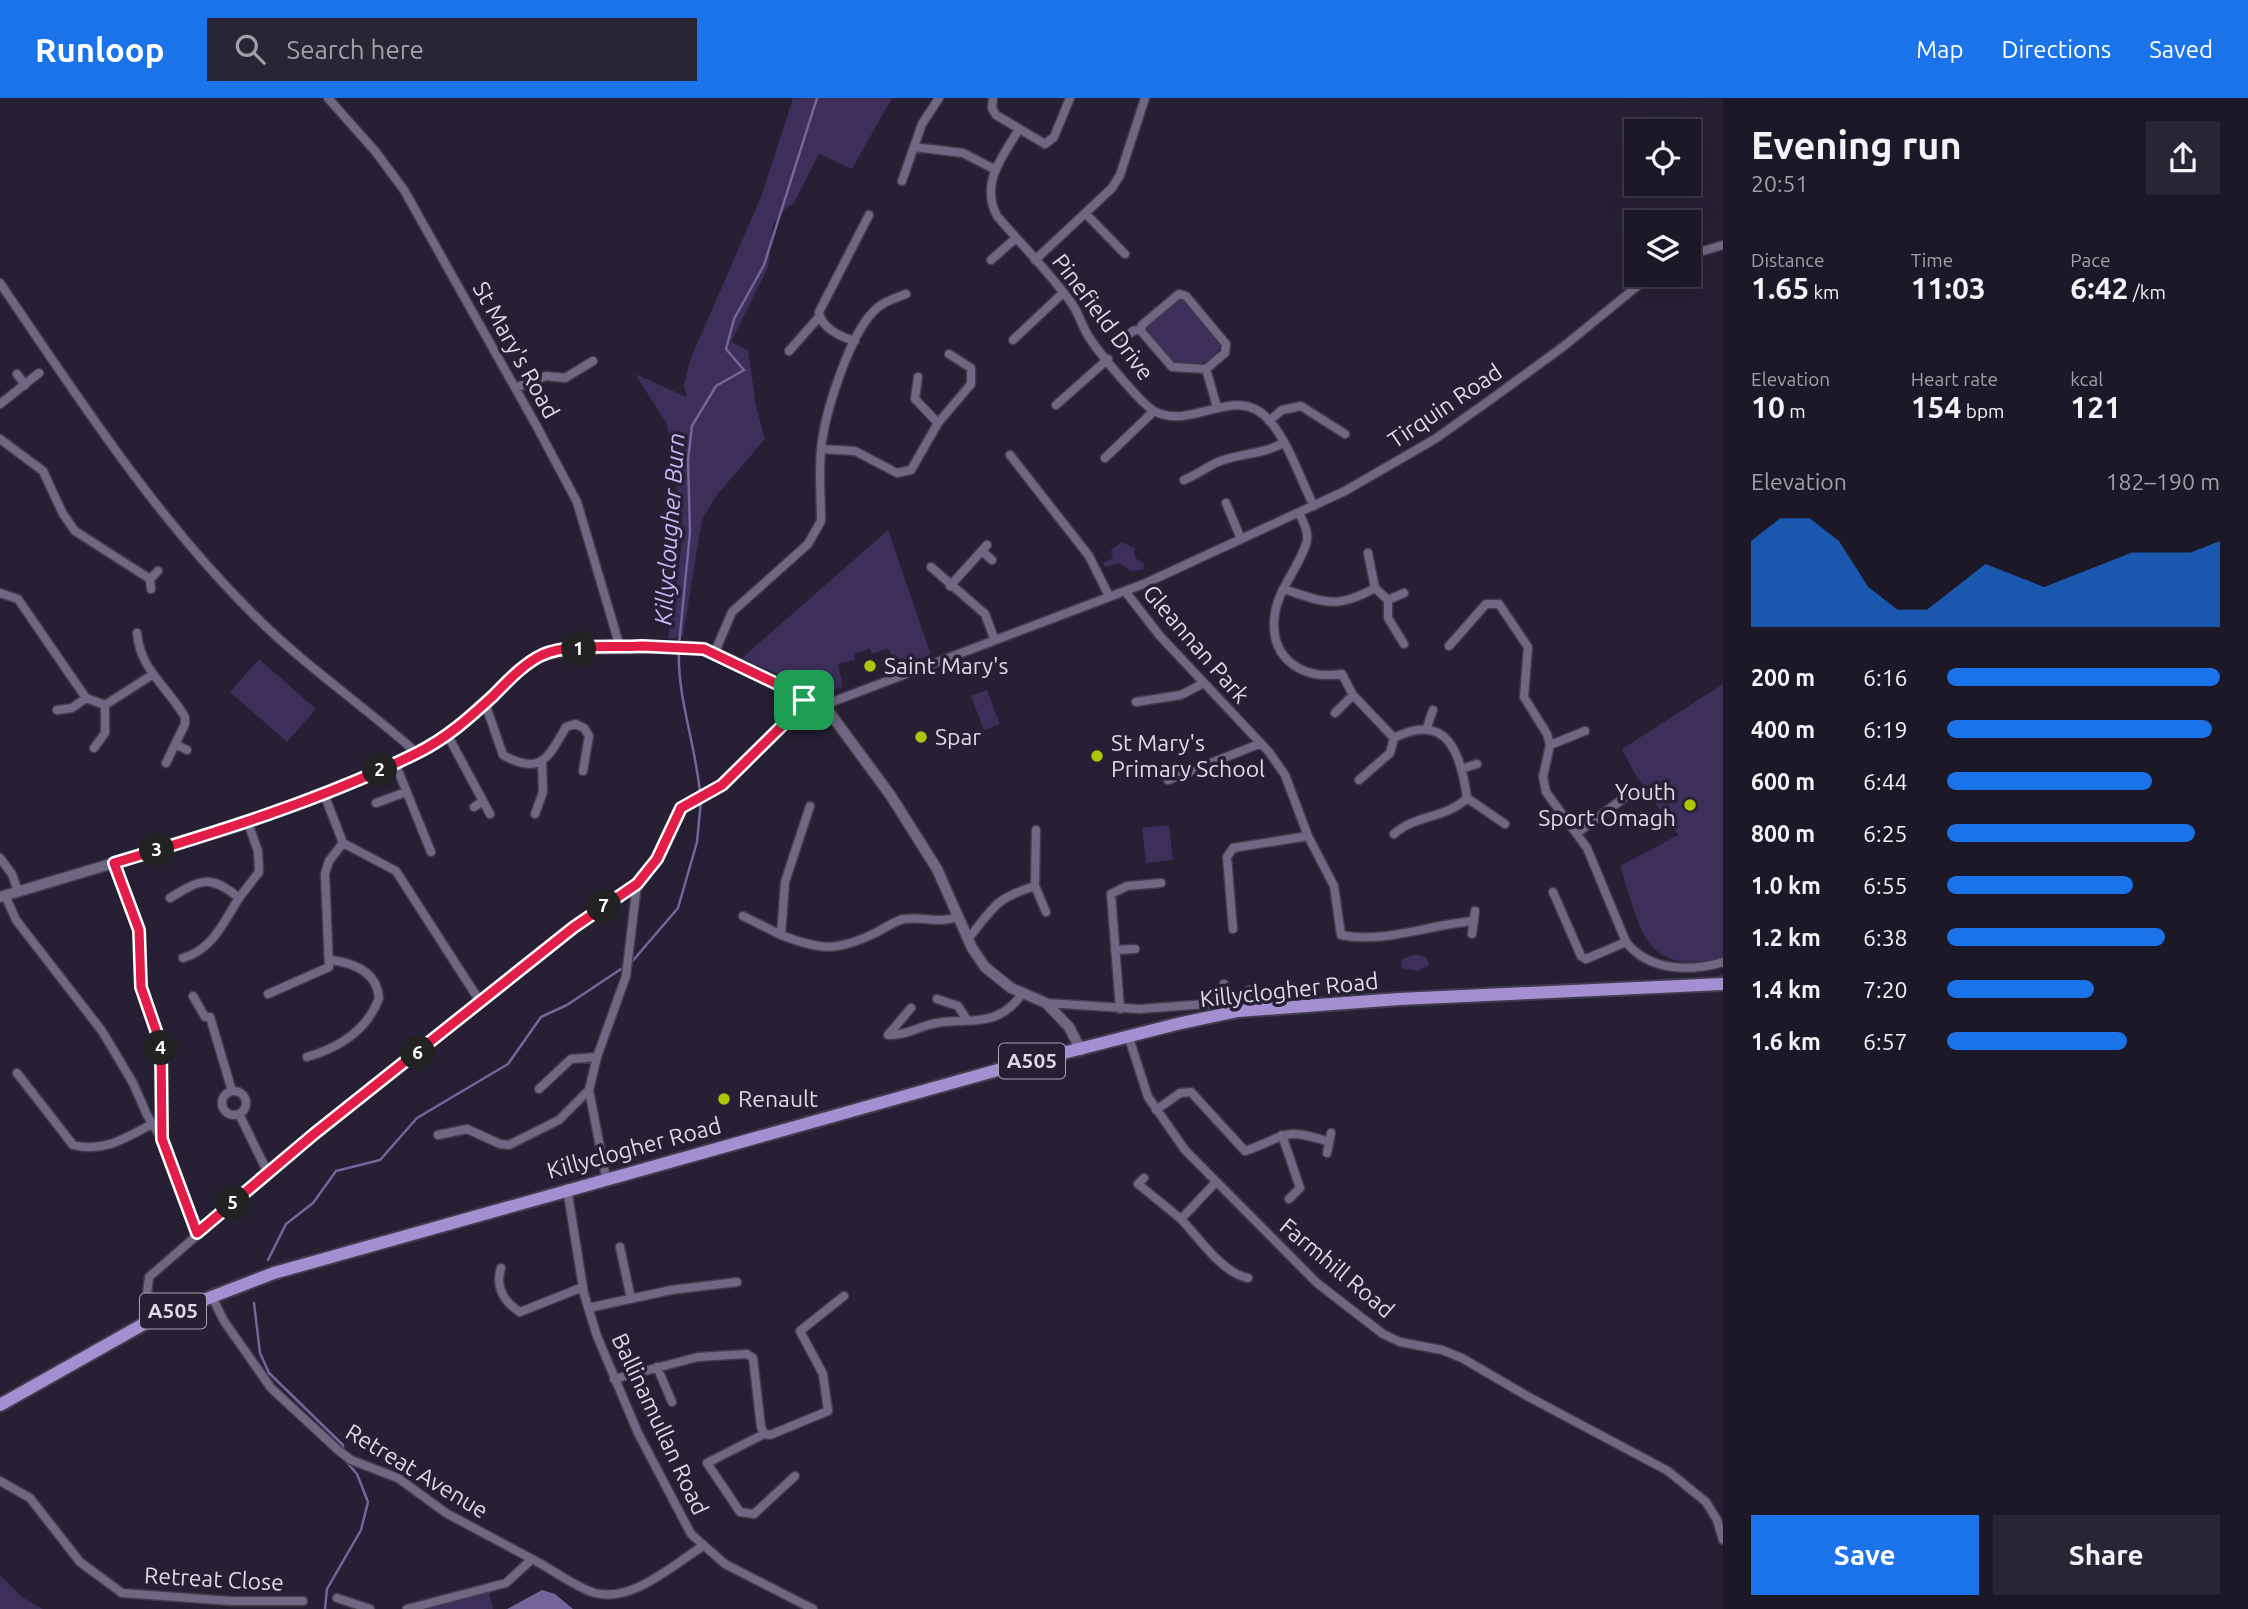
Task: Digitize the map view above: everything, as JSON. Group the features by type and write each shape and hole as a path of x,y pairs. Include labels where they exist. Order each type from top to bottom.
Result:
{"highway":[{"name":"Killyclogher Road","path":"0,1405 156,1318 274,1273 568,1188 1012,1066 1238,1011 1399,999 1723,984"}],"street":[{"name":"St Mary's Road","path":"328,98 376,151 404,190 577,502 620,647"},
{"path":"902,181 922,124 939,98"},
{"path":"993,98 992,107 996,115 1040,143 1048,144 1070,98"},
{"path":"1035,260 1086,214 1121,175 1145,98"},
{"name":"Pinefield Drive","path":"1019,129 996,170 989,191 990,202 997,216 1077,310 1088,335 1154,411 1175,417 1239,404 1256,410 1269,421 1283,443 1314,506"},
{"path":"914,147 963,153 996,170"},
{"path":"1086,214 1125,254"},
{"path":"789,351 819,317 821,305 869,215"},
{"path":"991,260 1016,238"},
{"path":"1701,251 1723,245"},
{"path":"0,283 163,517 204,563 295,654 417,753"},
{"name":"Tirquin Road","path":"824,705 994,638 1125,591 1314,506 1435,439 1546,360 1636,287"},
{"path":"1013,340 1063,293"},
{"path":"714,654 732,612 808,544 817,530 821,521 821,449 838,385 855,341 879,305 906,294"},
{"path":"1179,294 1186,296 1221,334 1226,344 1225,353 1206,369 1172,367 1148,342 1141,330 1142,325 1179,294"},
{"path":"819,317 829,328 855,341"},
{"path":"1124,338 1133,331 1141,330"},
{"path":"821,449 855,451 887,470 903,472 916,463 938,423 964,394 973,376 971,368 949,354"},
{"path":"1056,405 1108,359"},
{"path":"515,388 546,376 565,378 593,361"},
{"path":"1206,369 1217,407"},
{"path":"0,404 39,373"},
{"path":"17,374 25,385"},
{"path":"918,377 915,399 938,423"},
{"path":"1269,421 1282,410 1301,406 1345,434"},
{"path":"1105,458 1154,411"},
{"path":"0,439 43,471 63,514 75,531 151,584 158,571"},
{"path":"1184,480 1201,474 1216,463 1264,452 1283,443"},
{"path":"1010,455 1089,556 1109,596"},
{"path":"1226,503 1241,539"},
{"path":"1299,513 1307,533 1307,543 1283,589 1275,614 1278,637 1285,658 1304,673 1314,676 1342,674 1353,695 1394,738"},
{"path":"950,586 984,548 992,560"},
{"path":"1367,553 1375,588 1388,600 1388,618 1404,644"},
{"path":"930,567 985,614 994,638"},
{"path":"1283,589 1336,603 1351,601 1375,588"},
{"name":"Gleannan Park","path":"1125,591 1160,636 1285,775 1308,835 1334,886 1341,935 1385,935 1446,923 1474,921"},
{"path":"0,593 18,599 86,698 105,705"},
{"path":"1388,600 1404,593"},
{"path":"1448,646 1486,604 1499,604 1528,648 1524,696 1547,734 1550,745 1543,777 1546,792 1587,848 1626,942 1635,953 1656,964 1695,967 1723,962"},
{"path":"137,633 139,650 152,675 185,717 185,724 166,763"},
{"path":"197,1233 162,1139 133,1083 102,1031 16,920 3,896 248,823 395,763 448,736 521,669 542,655 574,649 679,647 714,654 798,694 804,700 824,705 891,796 937,869 968,939 985,967 1002,982 1045,1003 1069,1027 1081,1050"},
{"path":"105,705 152,675"},
{"path":"1136,702 1181,695 1202,684"},
{"path":"1335,713 1353,695"},
{"path":"57,709 72,708 86,698"},
{"path":"156,1318 147,1294 149,1277 268,1173 574,927 637,884 657,859 681,808 722,785 801,707 804,700"},
{"path":"485,703 503,755 524,764 542,763 546,760 566,727 575,724 584,728 589,736 583,771"},
{"path":"94,748 105,733 105,705"},
{"path":"1427,727 1433,710"},
{"path":"1359,780 1390,753 1394,738 1411,729 1427,727 1441,734 1455,750 1467,799 1505,824"},
{"path":"1550,745 1585,731"},
{"path":"448,736 490,814"},
{"path":"175,744 187,750"},
{"path":"1168,780 1259,744"},
{"path":"395,763 431,852"},
{"path":"535,814 543,792 542,763"},
{"path":"1461,769 1477,764"},
{"path":"376,803 406,792"},
{"path":"324,794 343,843 396,871 481,1003"},
{"path":"1577,833 1624,798"},
{"path":"1394,834 1420,817 1452,810 1467,799"},
{"path":"474,807 483,801"},
{"path":"781,935 785,882 810,806"},
{"path":"183,958 201,952 214,939 239,898 259,872 258,851 248,823"},
{"path":"1036,830 1035,886 1046,912"},
{"path":"1233,929 1227,857 1233,848 1308,835"},
{"path":"268,994 329,967 331,960 325,874 329,862 343,843"},
{"path":"0,858 12,874 18,891"},
{"path":"114,863 139,930 141,987 161,1045 162,1139"},
{"path":"170,898 195,884 211,880 219,882 239,898"},
{"path":"1120,1009 1111,894 1120,888 1161,883"},
{"path":"606,1178 589,1090 597,1057 627,971 637,884"},
{"path":"968,939 999,901 1010,893 1035,886"},
{"path":"1553,892 1581,956 1586,959 1626,942"},
{"path":"1472,934 1475,911"},
{"path":"743,916 813,947 834,948 854,943 902,920 942,922 958,917"},
{"path":"1115,950 1135,949"},
{"path":"307,1057 342,1044 370,1014 379,998 378,990 363,970 351,962 331,960"},
{"path":"1224,984 1224,1000"},
{"path":"1045,1003 1070,1002 1120,1009 1224,1000 1245,995 1249,990"},
{"path":"911,1008 888,1035 913,1033 925,1026 994,1017 1012,1007 1023,993"},
{"path":"193,996 198,1010 205,1017 210,1017 232,1091 245,1097 246,1107 239,1114 227,1113 222,1103 227,1093 232,1091"},
{"path":"937,999 958,1006 967,1020"},
{"name":"Farmhill Road","path":"1129,1038 1148,1097 1185,1150 1302,1270 1383,1334 1400,1342 1442,1350 1462,1358 1534,1400 1668,1471 1706,1502 1717,1520 1723,1541"},
{"path":"539,1089 571,1059 597,1057"},
{"path":"17,1073 73,1145 86,1149 105,1147 152,1124"},
{"path":"438,1135 467,1129 500,1144 509,1145 559,1120 589,1090"},
{"path":"1156,1110 1180,1093 1191,1092 1245,1151 1282,1135 1308,1135 1330,1138 1326,1153"},
{"path":"239,1114 268,1173"},
{"path":"1282,1135 1300,1188 1289,1199"},
{"path":"1144,1178 1138,1184 1181,1219 1228,1268 1239,1276 1248,1278"},
{"path":"1181,1219 1216,1182"},
{"name":"Ballinamullan Road","path":"568,1188 588,1308 614,1379 691,1534 725,1564 813,1609"},
{"path":"620,1247 631,1298"},
{"path":"501,1268 500,1291 511,1307 520,1312 583,1287"},
{"path":"588,1308 631,1298 737,1282"},
{"name":"Retreat Avenue","path":"211,1295 224,1321 271,1388 338,1450 351,1460 398,1478 446,1513 530,1563 594,1593 617,1594 639,1586 703,1546"},
{"path":"795,1476 754,1514 740,1512 707,1463 764,1434 770,1435 828,1410 823,1374 800,1331 844,1296"},
{"path":"614,1379 698,1357 747,1354 753,1358 764,1434"},
{"path":"657,1367 672,1402"},
{"name":"Retreat Close","path":"0,1481 30,1498 80,1562 122,1593 232,1601 303,1601"},
{"path":"407,1609 506,1583 530,1563"},
{"path":"337,1598 370,1609"}],"shaded area":[{"path":"793,98 892,98 852,169 819,154 794,203 785,209 773,225 768,267 731,342 748,350 756,406 765,439 717,495 702,519 683,636 668,639 683,535 680,509 667,424 635,374 687,397 684,386 690,360 761,197"},
{"path":"1184,299 1221,344 1213,357 1200,364 1184,365 1170,359 1147,333 1148,326 1177,301"},
{"path":"888,530 931,655 898,668 888,648 872,654 870,648 855,654 854,660 838,664 843,687 821,694 809,692 809,684 798,684 742,658"},
{"path":"1122,542 1134,548 1135,558 1144,563 1143,570 1131,571 1119,563 1106,567 1103,563 1113,558 1111,550"},
{"path":"259,659 316,709 287,742 230,692"},
{"name":"Youth Sport Omagh","path":"1723,684 1723,957 1696,962 1676,960 1660,954 1640,927 1620,866 1678,835 1635,774 1622,749"},
{"path":"987,690 1000,724 984,730 971,696"},
{"path":"1169,825 1173,860 1146,863 1142,828"},
{"path":"1416,954 1427,958 1429,965 1418,971 1401,968 1402,959"},
{"path":"1723,974 1723,980 1403,993 1714,978"},
{"path":"0,1575 22,1597 43,1609 0,1609"},
{"path":"542,1590 555,1594 573,1609 507,1609"},
{"path":"489,1592 493,1609 423,1609"}],"waterway":[{"name":"Killyclougher Burn","path":"679,645 690,532 688,460 692,426 716,386 744,370 726,349 734,319 764,265 817,98"},
{"name":"Killyclougher Burn","path":"679,651 681,686 700,793"},
{"name":"Killyclougher Burn","path":"630,964 678,908 697,842 701,800"},
{"name":"Killyclougher Burn","path":"268,1260 286,1224 313,1203 336,1171 380,1160 417,1118 508,1064 541,1017 567,1005 624,967"},
{"path":"254,1303 260,1353 269,1373 343,1445 343,1452"},
{"path":"325,1609 327,1589 361,1530 368,1502 357,1474 343,1458"}],"place":[{"name":"Saint Mary's","path":"870,666"},
{"name":"Spar","path":"921,737"},
{"name":"St Mary's Primary School","path":"1097,756"},
{"name":"Youth Sport Omagh","path":"1690,805"},
{"name":"Renault","path":"724,1099"}],"route":[{"path":"642,646 704,649 798,694 804,700 801,707 722,785 681,808 657,859 637,884 574,927 456,1024 314,1134 197,1233 184,1192 162,1139 161,1045 141,987 139,930 114,863 248,823 302,803 417,753 448,736 521,669 542,655 574,649 642,646"}]}
